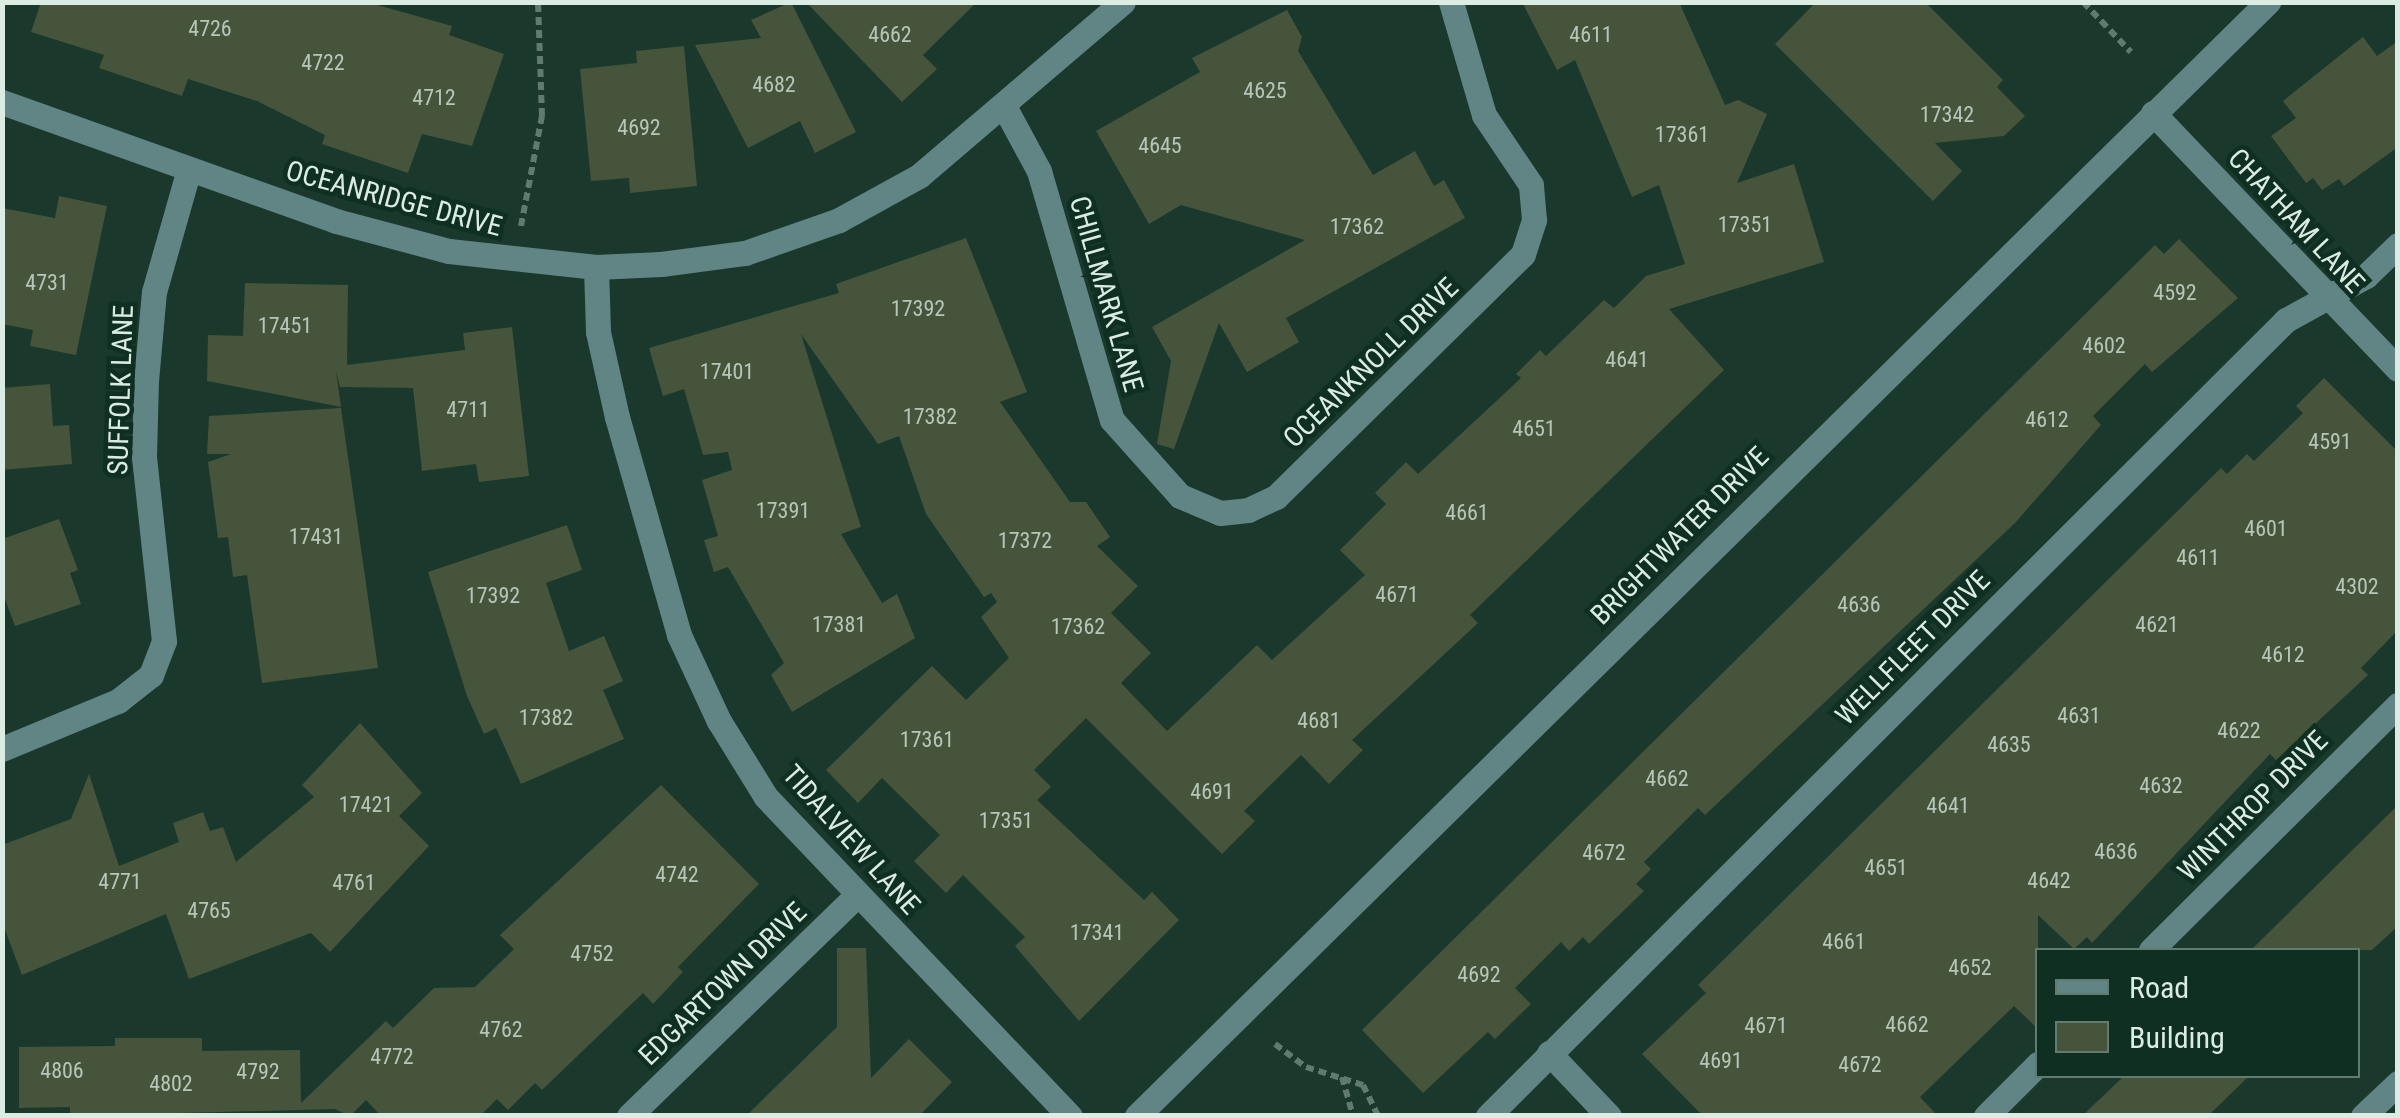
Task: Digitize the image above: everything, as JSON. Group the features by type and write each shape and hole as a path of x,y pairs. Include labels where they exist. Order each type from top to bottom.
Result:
{"street":[{"name":"OCEANRIDGE DRIVE","path":"2,102 336,221 510,260 596,266 745,253 840,220 919,176 1005,108 1124,2"},
{"name":"OCEANKNOLL DRIVE","path":"1220,513 1276,497 1523,254 1534,220 1531,185 1484,114 1450,2"},
{"name":"BRIGHTWATER DRIVE","path":"1137,1116 2268,2"},
{"name":"CHILLMARK LANE","path":"1005,108 1039,171 1112,420 1180,496 1220,513"},
{"name":"CHATHAM LANE","path":"2152,113 2398,369"},
{"name":"SUFFOLK LANE","path":"2,749 118,702 151,674 164,641 144,456 146,382 154,292 189,169"},
{"name":"WELLFLEET DRIVE","path":"1488,1116 2286,320 2325,295 2366,276 2398,245"},
{"name":"TIDALVIEW LANE","path":"596,266 602,349 679,635 766,796 1070,1116"},
{"name":"WINTHROP DRIVE","path":"2153,948 2398,705"},
{"name":"EDGARTOWN DRIVE","path":"630,1116 857,896"},
{"path":"1549,1053 1609,1116"},
{"path":"1986,1116 2035,1067"},
{"path":"2363,1116 2398,1083"}],"path":[{"path":"510,260 536,176 538,2"},
{"path":"2082,2 2131,52"},
{"path":"1275,1044 1298,1064 1363,1085 1378,1116"},
{"path":"1341,1076 1353,1116"}],"building":[{"path":"41,2 367,2 452,26 449,35 504,54 472,146 422,134 408,173 322,144 325,135 257,101 188,79 182,96 99,68 104,55 31,32"},
{"path":"791,2 856,132 815,153 800,121 748,148 695,45 761,38 751,20"},
{"path":"806,2 977,2 923,55 937,69 902,102"},
{"path":"1522,2 1679,2 1725,105 1738,100 1767,114 1737,183 1794,164 1824,262 1669,309 1724,370 1470,615 1478,623 1352,740 1363,750 1329,784 1301,755 1244,811 1255,821 1222,854 1086,718 1034,770 1051,787 1037,800 1144,900 1152,892 1179,920 1079,1021 1015,946 1025,937 963,875 946,893 914,861 940,835 882,778 858,803 826,770 932,666 966,700 1009,658 981,617 997,602 991,593 984,597 926,514 899,436 878,444 801,334 861,527 841,534 882,603 897,594 915,638 792,712 771,675 784,663 728,567 714,572 704,540 718,536 702,480 732,470 728,452 703,455 684,389 663,396 649,348 839,293 836,284 966,238 1027,392 1000,402 1070,502 1086,502 1110,537 1097,546 1138,586 1111,613 1151,653 1121,683 1167,731 1257,645 1272,660 1365,575 1340,550 1386,504 1375,493 1406,462 1418,474 1521,378 1516,374 1540,350 1546,356 1604,300 1614,308 1646,276 1685,264 1659,185 1632,197 1575,60 1557,70"},
{"path":"1816,2 1925,2 2003,80 1997,87 2025,116 2004,136 1935,143 1962,171 1933,201 1775,44"},
{"path":"1287,10 1302,37 1298,51 1373,175 1415,151 1434,186 1444,180 1465,218 1286,318 1299,342 1247,372 1219,323 1174,449 1157,444 1171,361 1152,327 1305,240 1181,205 1149,224 1096,131 1200,72 1192,58"},
{"path":"2363,37 2377,56 2398,41 2398,147 2344,186 2339,179 2322,190 2313,178 2306,183 2271,136 2296,118 2283,101"},
{"path":"684,46 697,186 630,193 629,178 591,181 580,69 637,63 636,51"},
{"path":"59,196 107,206 76,355 30,346 33,330 2,324 2,208 55,218"},
{"path":"2179,239 2238,298 2152,372 2145,364 2093,416 2101,425 2015,523 1705,815 1698,808 1644,862 1651,869 1636,884 1644,891 1589,944 1583,937 1569,951 1561,942 1515,988 1531,1004 1495,1039 1488,1032 1423,1093 1362,1030 2155,245 2164,254"},
{"path":"245,283 348,285 347,365 465,350 463,333 512,327 529,476 479,482 476,464 422,471 413,388 340,387 336,371 341,407 207,381 208,335 243,336"},
{"path":"2324,378 2398,452 2398,630 2361,668 2368,675 2276,760 2270,754 2092,943 2087,937 2073,948 2038,915 2035,1026 2014,1006 1920,1097 1938,1116 1703,1116 1642,1054 1706,993 1698,985 2221,468 2227,474 2247,454 2254,461 2303,413 2296,406"},
{"path":"50,384 53,426 69,425 72,464 2,470 2,388"},
{"path":"341,408 378,668 262,683 247,575 233,577 228,537 218,538 208,462 231,454 207,454 209,416"},
{"path":"59,519 78,570 70,573 81,604 15,626 2,591 2,539"},
{"path":"567,525 582,570 546,583 569,651 604,636 623,681 603,690 624,739 521,784 496,728 484,734 467,696 428,572"},
{"path":"360,723 422,793 399,816 429,846 330,952 311,933 189,979 166,914 22,975 2,922 2,845 71,819 89,774 119,866 179,842 173,823 203,812 210,831 223,827 236,862 314,797 302,785"},
{"path":"661,785 759,884 678,967 683,972 653,1004 643,993 542,1090 535,1083 508,1110 497,1099 480,1116 381,1116 366,1100 350,1116 335,1109 70,1116 70,1107 19,1108 19,1047 115,1046 115,1038 202,1038 202,1051 300,1050 301,1103 386,1021 393,1028 434,988 475,987 514,949 500,935"},
{"path":"2398,805 2398,926 2372,950 2253,948"},
{"path":"837,948 866,948 871,1078 909,1039 952,1082 919,1116 746,1116 837,1027"},
{"path":"2122,1078 2247,1078 2208,1116 2082,1116"}]}
